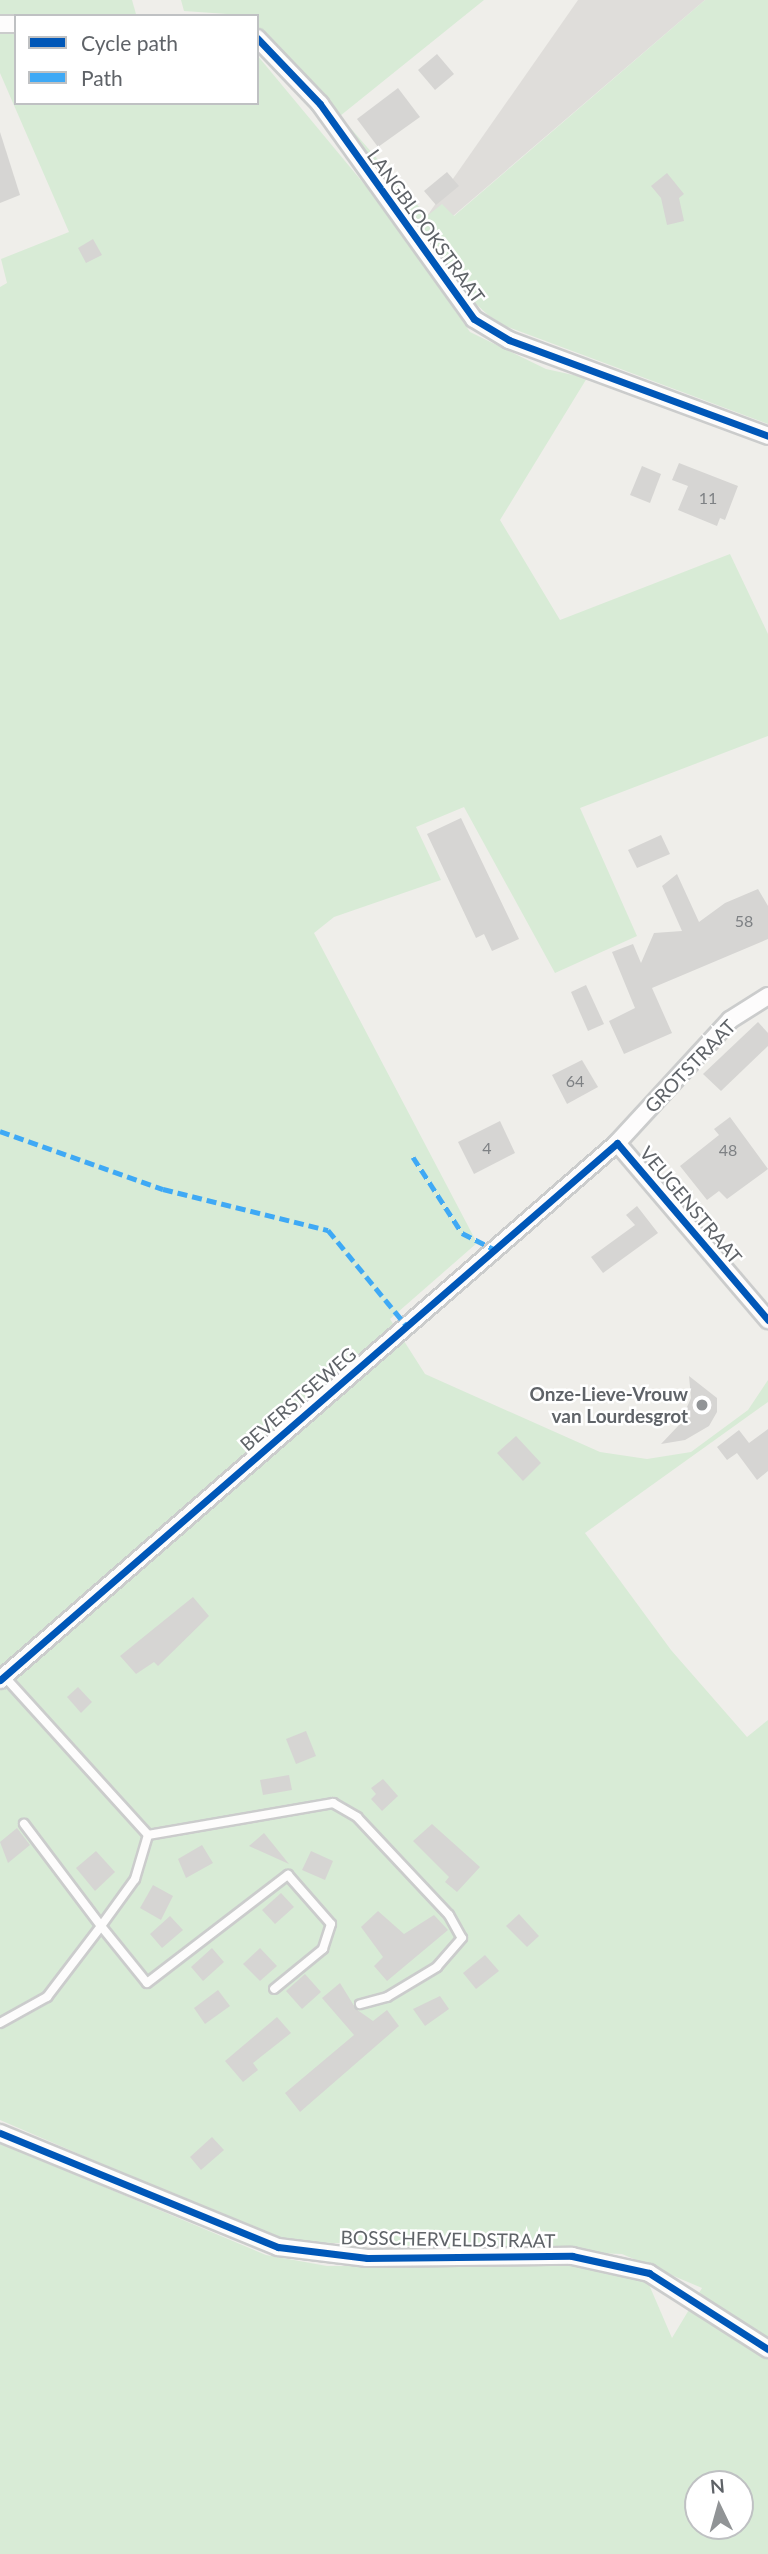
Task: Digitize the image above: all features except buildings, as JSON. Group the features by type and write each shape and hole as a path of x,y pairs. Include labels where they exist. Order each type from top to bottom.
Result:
{"street":[{"name":"LANGBLOOKSTRAAT","path":"259,40 320,104 474,319 509,340 768,436"},
{"name":"GROTSTRAAT","path":"617,1143 730,1020 768,996"},
{"name":"VEUGENSTRAAT","path":"617,1143 768,1320"},
{"name":"BEVERSTSEWEG","path":"2,1678 617,1143"},
{"name":"BOSSCHERVELDSTRAAT","path":"0,2133 278,2247 367,2258 572,2256 649,2273 768,2349"}],"lane":[{"path":"2,1678 148,1835"},
{"path":"148,1835 333,1803 357,1817 449,1915 462,1938 437,1967 387,1997 360,2004"},
{"path":"24,1824 147,1983 288,1875 331,1924 323,1949 274,1989"},
{"path":"0,2023 47,1997 135,1879 148,1835"}],"shaded area":[{"path":"578,0 705,0 453,216 427,216"}],"green space":[{"path":"0,0 132,0 136,14 14,14 0,16"},
{"path":"181,0 484,0 340,116 427,216 442,204 454,216 705,0 768,0 768,424 505,326 488,315 462,291 339,116 259,34 259,14 184,11"},
{"path":"0,33 14,33 14,105 259,105 259,57 384,208 470,332 546,369 587,378 500,520 560,620 730,554 768,634 768,736 580,808 637,936 555,973 464,807 416,827 441,880 334,917 314,933 477,1243 390,1319 425,1374 600,1452 647,1459 691,1452 748,1410 768,1380 768,1402 585,1533 671,1650 747,1737 768,1720 768,2554 0,2554 0,2143 266,2255 327,2266 574,2265 647,2280 672,2338 702,2288 622,2254 281,2241 0,2120 0,287 7,283 1,259 69,232 0,73"}],"marked path":[{"path":"0,1131 163,1189 328,1230 406,1325"},
{"path":"413,1157 462,1233 494,1249"}],"cycle path":[{"path":"259,40 320,104 474,319 509,340 768,436"},
{"path":"0,1680 617,1143 768,1320"},
{"path":"0,2133 278,2247 367,2258 572,2256 649,2273 768,2349"}],"place":[{"name":"Onze-Lieve-Vrouw van Lourdesgrot","path":"702,1405"}]}
